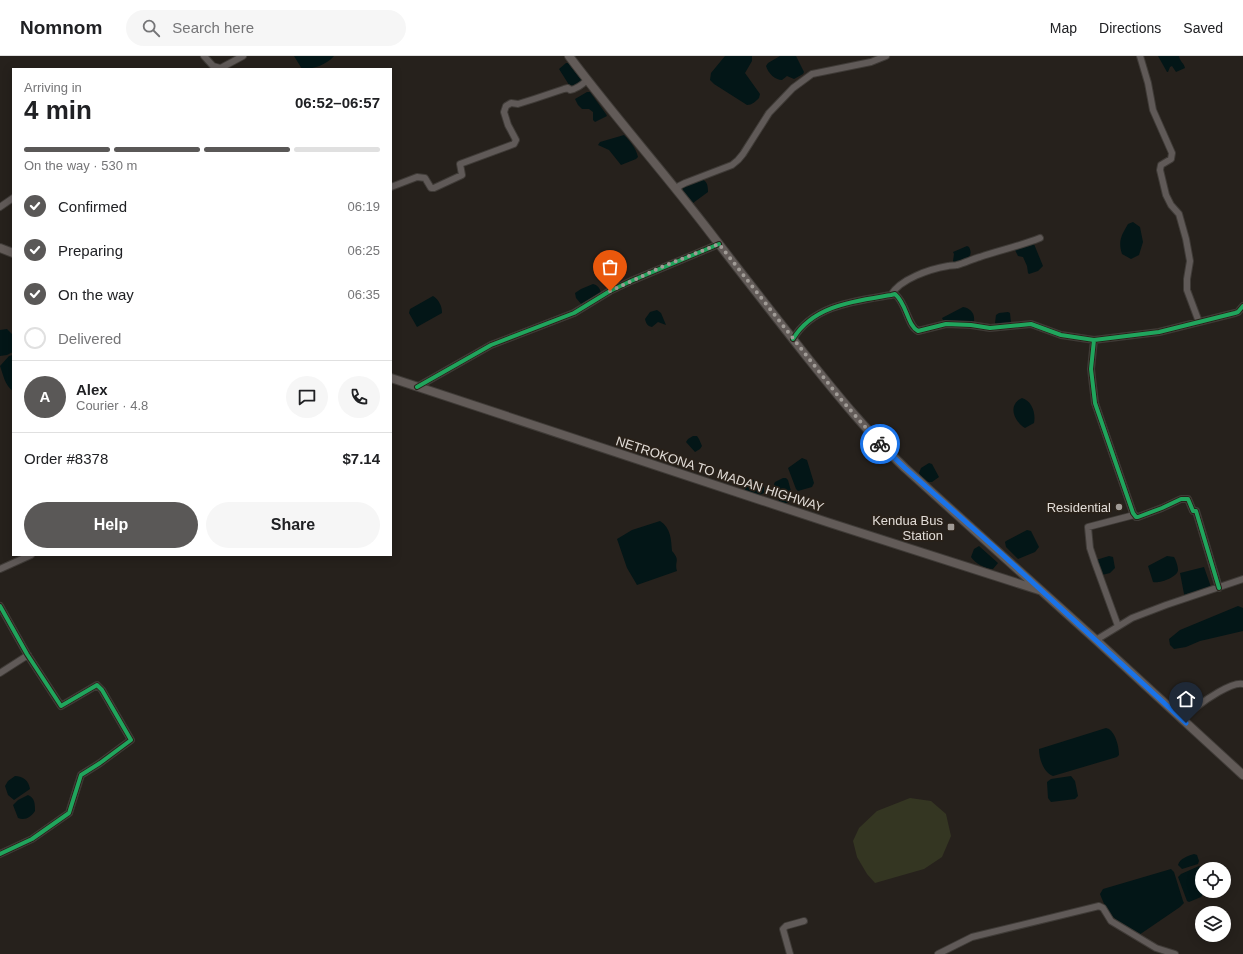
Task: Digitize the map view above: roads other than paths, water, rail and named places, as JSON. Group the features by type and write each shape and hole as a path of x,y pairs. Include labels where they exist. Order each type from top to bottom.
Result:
{"main road":[{"path":"569,56 678,190 839,397 879,444 1243,775"},
{"path":"0,248 12,253"},
{"name":"NETROKONA TO MADAN HIGHWAY","path":"392,378 808,516 1042,591"}],"street":[{"path":"204,56 213,66 220,68 243,56"},
{"path":"678,190 679,186 732,165 738,160 752,141 769,113 793,88 812,74 871,62 886,56"},
{"path":"1140,56 1148,83 1153,110 1172,153 1171,159 1161,165 1160,170 1166,195 1171,205 1179,214 1186,239 1190,261 1187,290 1199,322"},
{"path":"392,187 417,177 424,178 431,188 434,188 462,175 460,164 514,144 516,140 508,125 504,112 506,106 511,103 518,104 564,88 573,90 587,80"},
{"path":"0,207 12,199"},
{"path":"891,295 894,289 900,284 920,274 947,266 956,265 981,256 1022,246 1040,238"},
{"path":"417,387 491,345 574,313 631,280 719,244"},
{"path":"793,339 808,320 829,309 858,301 895,294 904,305 916,331 946,324 1002,328 1031,324 1062,335 1094,340 1159,332 1235,313 1238,312 1243,306"},
{"path":"1094,340 1091,368 1095,403 1134,515"},
{"path":"1118,626 1090,548 1088,528 1091,526 1134,515 1138,517 1181,499 1188,499 1193,510 1196,511 1219,588"},
{"path":"0,569 29,556"},
{"path":"1096,640 1132,618 1243,579"},
{"path":"0,606 28,655 61,706 97,685 102,690 131,740 81,775 69,813 32,838 0,854"},
{"path":"0,672 28,655"},
{"path":"1195,708 1216,694 1239,683 1243,684"},
{"path":"938,954 972,937 1099,906 1103,908 1111,921 1156,948 1175,954"},
{"path":"790,954 783,929 786,926 804,920"}],"place":[{"name":"Residential","path":"1119,507"},
{"name":"Kendua Bus Station","path":"951,527"}]}
